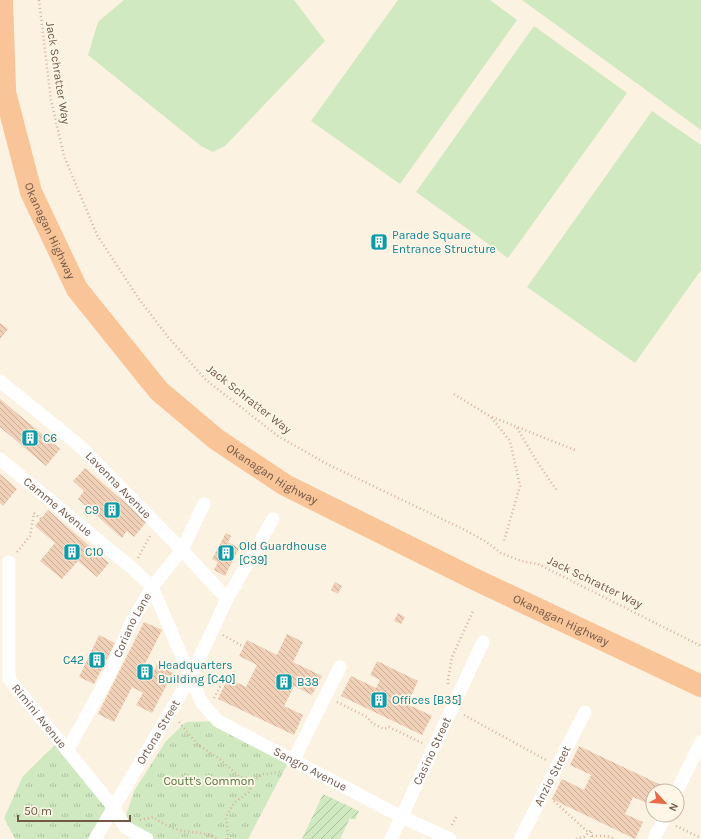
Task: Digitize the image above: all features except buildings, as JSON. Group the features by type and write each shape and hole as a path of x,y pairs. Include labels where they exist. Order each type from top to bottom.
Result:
{"highway":[{"name":"Okanagan Highway","path":"2,0 6,95"},
{"name":"Okanagan Highway","path":"0,73 31,192 77,289 159,391 216,439 285,485 472,578 701,686"}],"street":[{"name":"Lavenna Avenue","path":"0,381 81,447 182,550 227,599"},
{"name":"Camme Avenue","path":"0,459 132,568 152,587"},
{"name":"Coriano Lane","path":"67,751 110,673 131,623 152,587 182,550 204,504"},
{"name":"Ortona Street","path":"95,839 190,678 227,599 273,518"},
{"name":"Rimini Avenue","path":"9,562 9,679 114,808 125,827"},
{"name":"Sangro Avenue","path":"152,587 202,703 218,721 402,817 450,839"},
{"name":"Casino Street","path":"391,839 484,642"},
{"path":"291,760 340,667"},
{"name":"Anzio Street","path":"520,839 585,712"},
{"path":"681,783 701,742"},
{"path":"654,839 662,823"},
{"path":"125,827 147,839"}],"path":[{"name":"Jack Schratter Way","path":"39,0 51,100 64,156 97,235 139,299 168,337 206,380 278,436 327,464 463,529 485,541 501,553 521,561 538,564 701,646"},
{"path":"454,394 491,417 575,450"},
{"path":"491,417 510,441 520,486 504,541"},
{"path":"516,428 557,491"},
{"path":"9,562 30,536 34,513 41,519"},
{"path":"132,568 151,535"},
{"path":"473,611 452,657 448,680 452,709 557,766"},
{"path":"213,629 244,647"},
{"path":"325,697 367,717 372,723 384,729 389,727 434,748"},
{"path":"170,711 198,745 218,757 239,776 255,780"},
{"path":"227,839 226,817 234,803 249,792 255,780 262,774 286,770 291,760"},
{"path":"544,791 588,833"},
{"path":"125,827 142,819 153,818 173,828 193,833 211,834 217,839"},
{"path":"673,823 701,838"},
{"path":"576,839 584,837 591,830 592,837 607,836 614,839"}],"green space":[{"path":"124,0 294,0 325,41 225,146 213,152 201,146 88,55 98,22"},
{"path":"398,0 490,0 517,20 400,184 311,121"},
{"path":"522,0 701,0 701,130"},
{"path":"534,26 627,93 508,258 416,192"},
{"path":"652,111 701,145 701,270 635,363 527,287"},
{"name":"Coutt's Common","path":"218,721 290,759 248,839 147,839 132,831 126,816 134,791 166,741 186,722"},
{"path":"59,741 114,808 95,839 15,839 4,818 23,776"},
{"path":"323,794 359,811 355,820 350,818 340,839 302,839"}],"place":[{"name":"Parade Square Entrance Structure","path":"379,242"},
{"name":"C6","path":"30,438"},
{"name":"C9","path":"112,510"},
{"name":"C10","path":"72,552"},
{"name":"Old Guardhouse [C39]","path":"226,553"},
{"name":"C42","path":"97,660"},
{"name":"Headquarters Building [C40]","path":"145,672"},
{"name":"B38","path":"284,682"},
{"name":"Offices [B35]","path":"379,700"}]}
